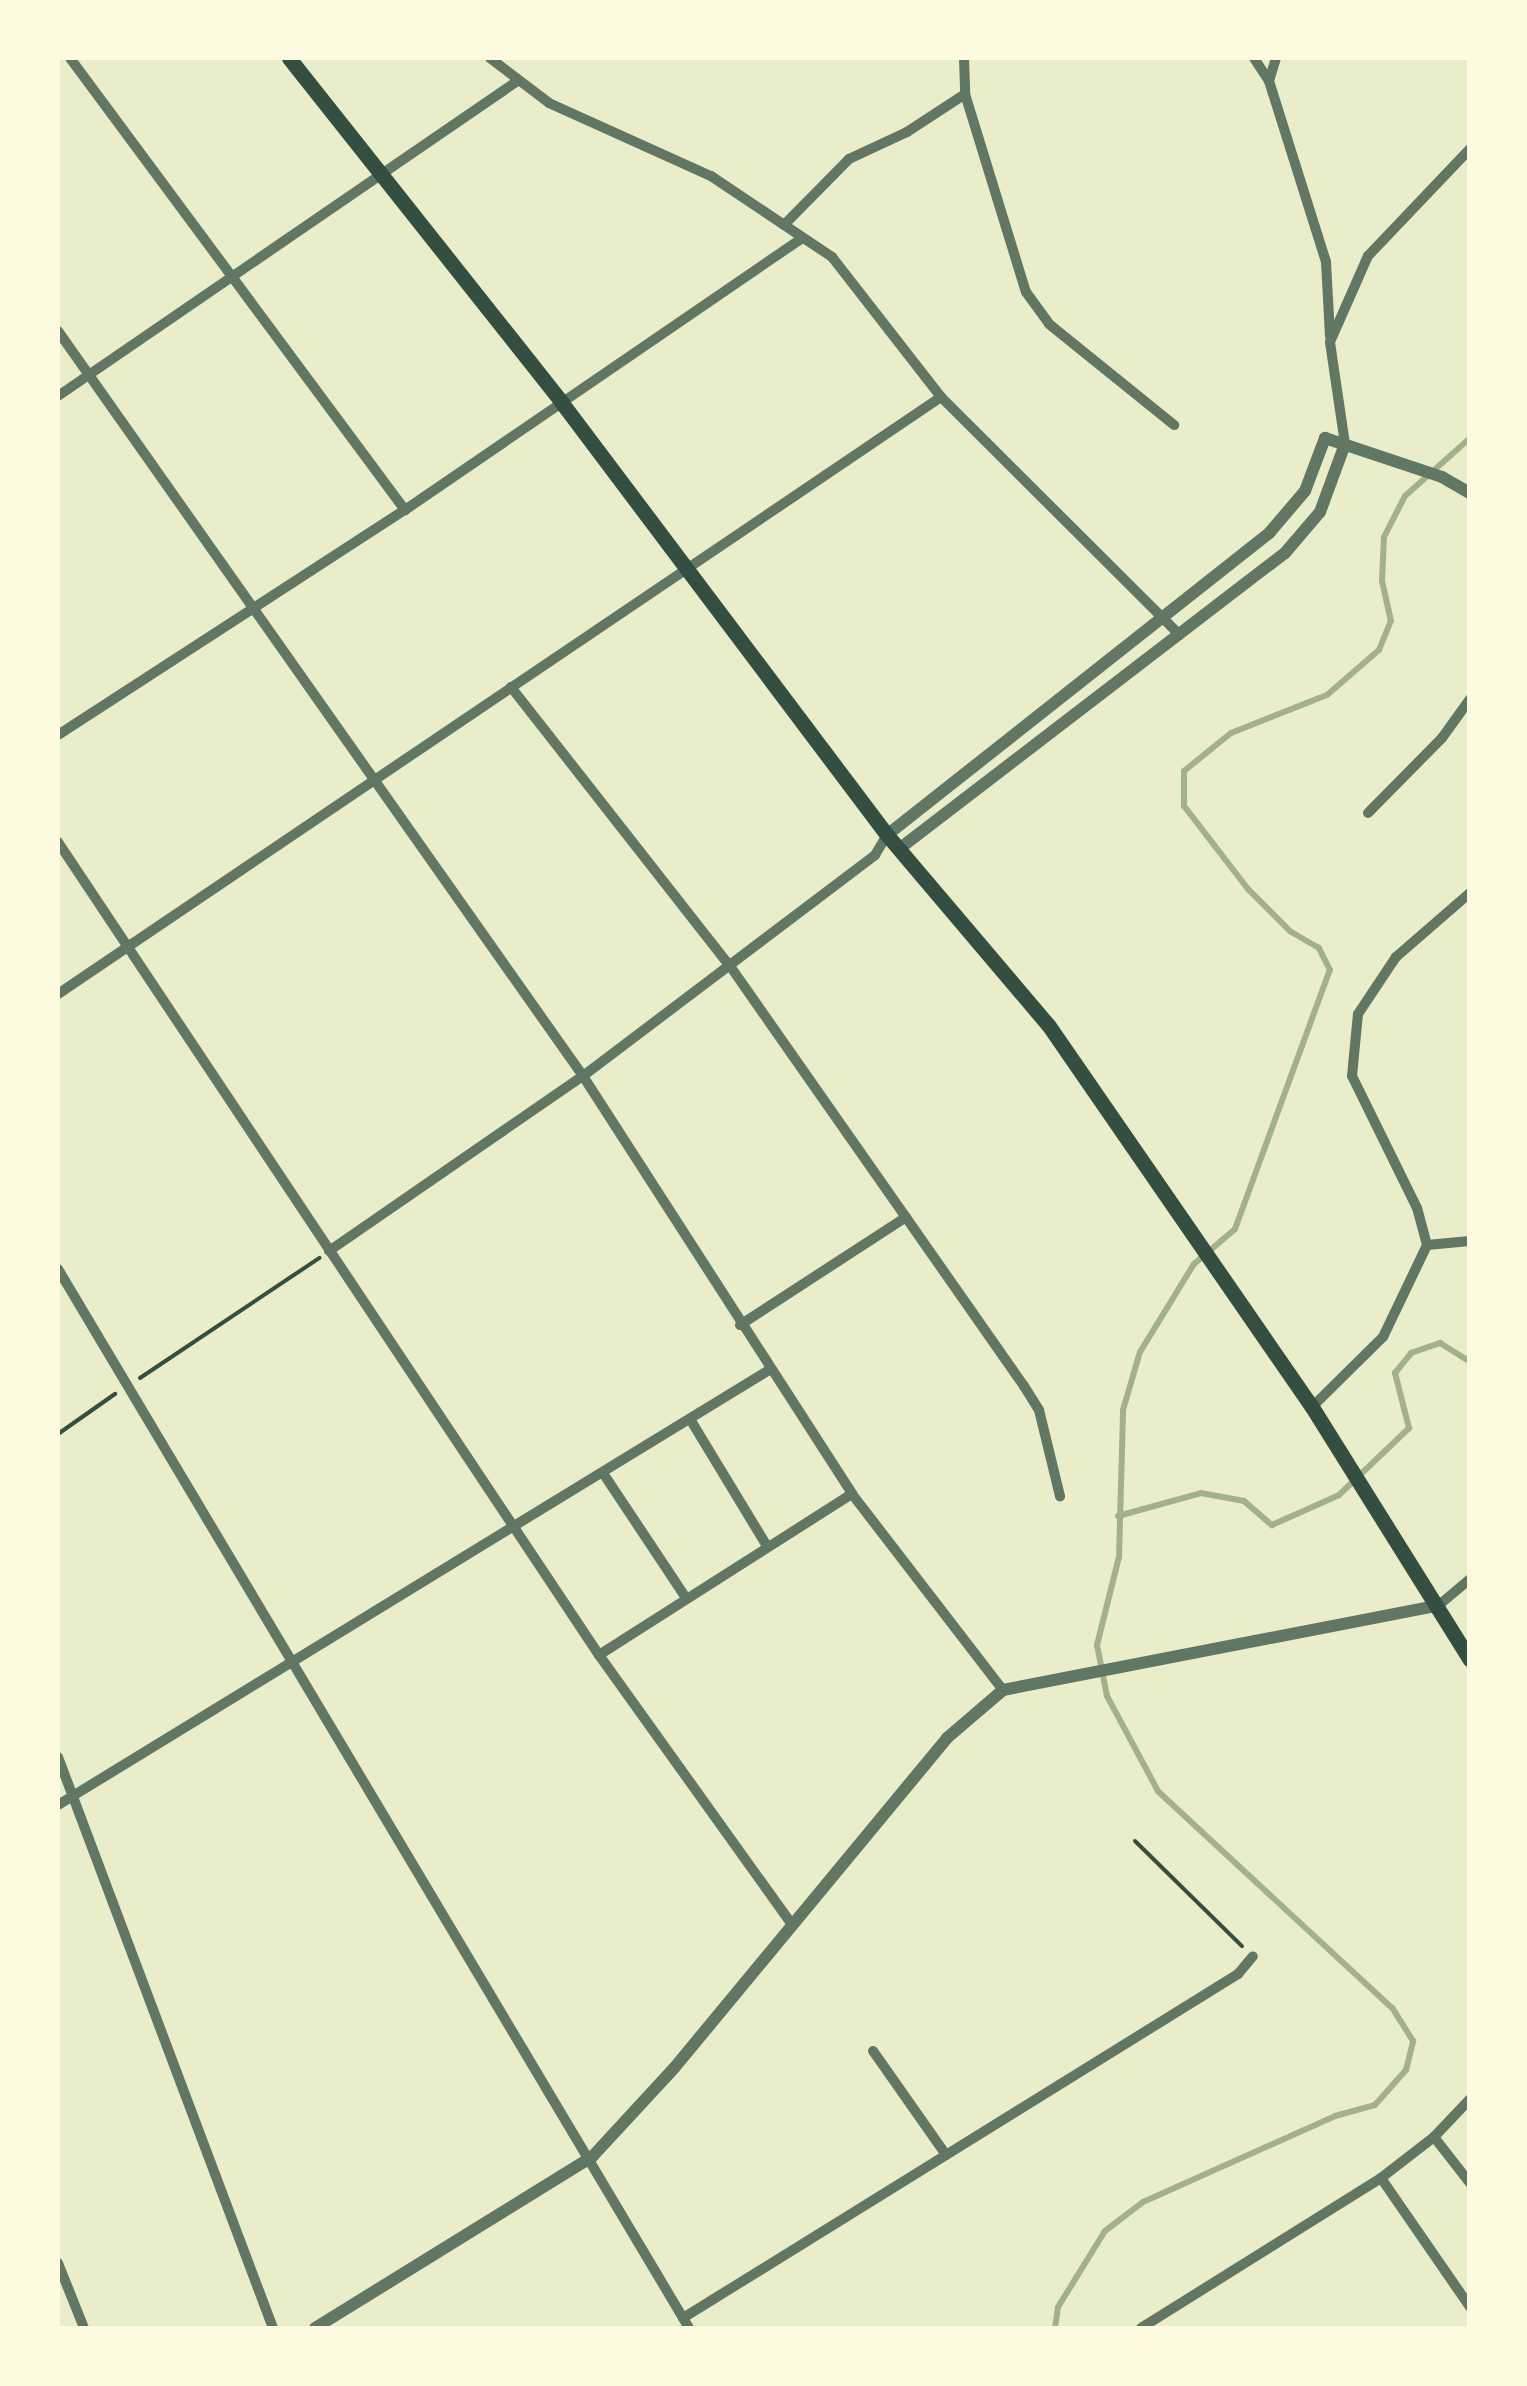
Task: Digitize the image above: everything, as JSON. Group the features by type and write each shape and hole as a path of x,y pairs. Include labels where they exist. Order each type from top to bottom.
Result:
{"main road":[{"path":"290,58 562,403 681,569 887,835 1049,1026 1312,1407 1470,1660"}],"street":[{"path":"70,58 406,510"},
{"path":"490,58 516,82 599,130 691,165 784,224 861,286 941,398 1180,635"},
{"path":"964,58 965,94 1026,292 1049,324 1174,425"},
{"path":"874,855 899,849 1180,635 1306,531 1320,512 1346,444 1337,420 1326,262 1269,81 1254,58"},
{"path":"1269,81 1276,58"},
{"path":"58,396 378,172 516,82"},
{"path":"784,224 849,159 907,132 965,94"},
{"path":"1330,342 1368,256 1470,148"},
{"path":"58,735 406,510 802,238"},
{"path":"58,331 370,780 583,1076 852,1494 1003,1690"},
{"path":"58,994 681,569 941,398"},
{"path":"329,1251 583,1076 730,966 874,855 887,835 1161,619 1293,508 1337,420"},
{"path":"1325,438 1413,466 1470,493"},
{"path":"1080,683 1095,700"},
{"path":"511,687 730,966 1039,1410 1060,1496"},
{"path":"1368,813 1442,738 1470,699"},
{"path":"58,842 599,1655 793,1926"},
{"path":"1312,1407 1384,1337 1427,1245 1417,1208 1364,1109 1352,1076 1358,1014 1378,978 1470,893"},
{"path":"740,1325 906,1217"},
{"path":"1427,1245 1470,1242"},
{"path":"58,1269 592,2157 686,2323 946,2155 1238,1974 1252,1956"},
{"path":"58,1805 769,1370"},
{"path":"690,1419 767,1546"},
{"path":"603,1474 686,1598"},
{"path":"599,1655 852,1494"},
{"path":"315,2328 592,2157 793,1926 948,1738 1003,1690 1439,1605 1470,1579"},
{"path":"58,1757 273,2328"},
{"path":"873,2050 946,2155"},
{"path":"1141,2328 1381,2178 1434,2138 1470,2099"},
{"path":"1434,2138 1470,2183"},
{"path":"1381,2178 1470,2306"},
{"path":"58,2263 84,2328"}],"path":[{"path":"58,1434 329,1251"},
{"path":"1134,1841 1252,1956"}],"waterway":[{"path":"1055,2328 1058,2307 1105,2231 1143,2202 1335,2116 1375,2105 1406,2070 1413,2041 1392,2008 1158,1791 1107,1696 1097,1645 1119,1557 1123,1410 1140,1352 1194,1264 1235,1229 1330,970 1319,948 1291,932 1248,889 1184,806 1184,771 1231,733 1327,695 1379,650 1391,621 1382,581 1384,537 1405,496 1470,438"},
{"path":"1118,1516 1201,1493 1244,1501 1272,1525 1339,1495 1409,1428 1395,1373 1411,1353 1440,1343 1470,1362"}]}
